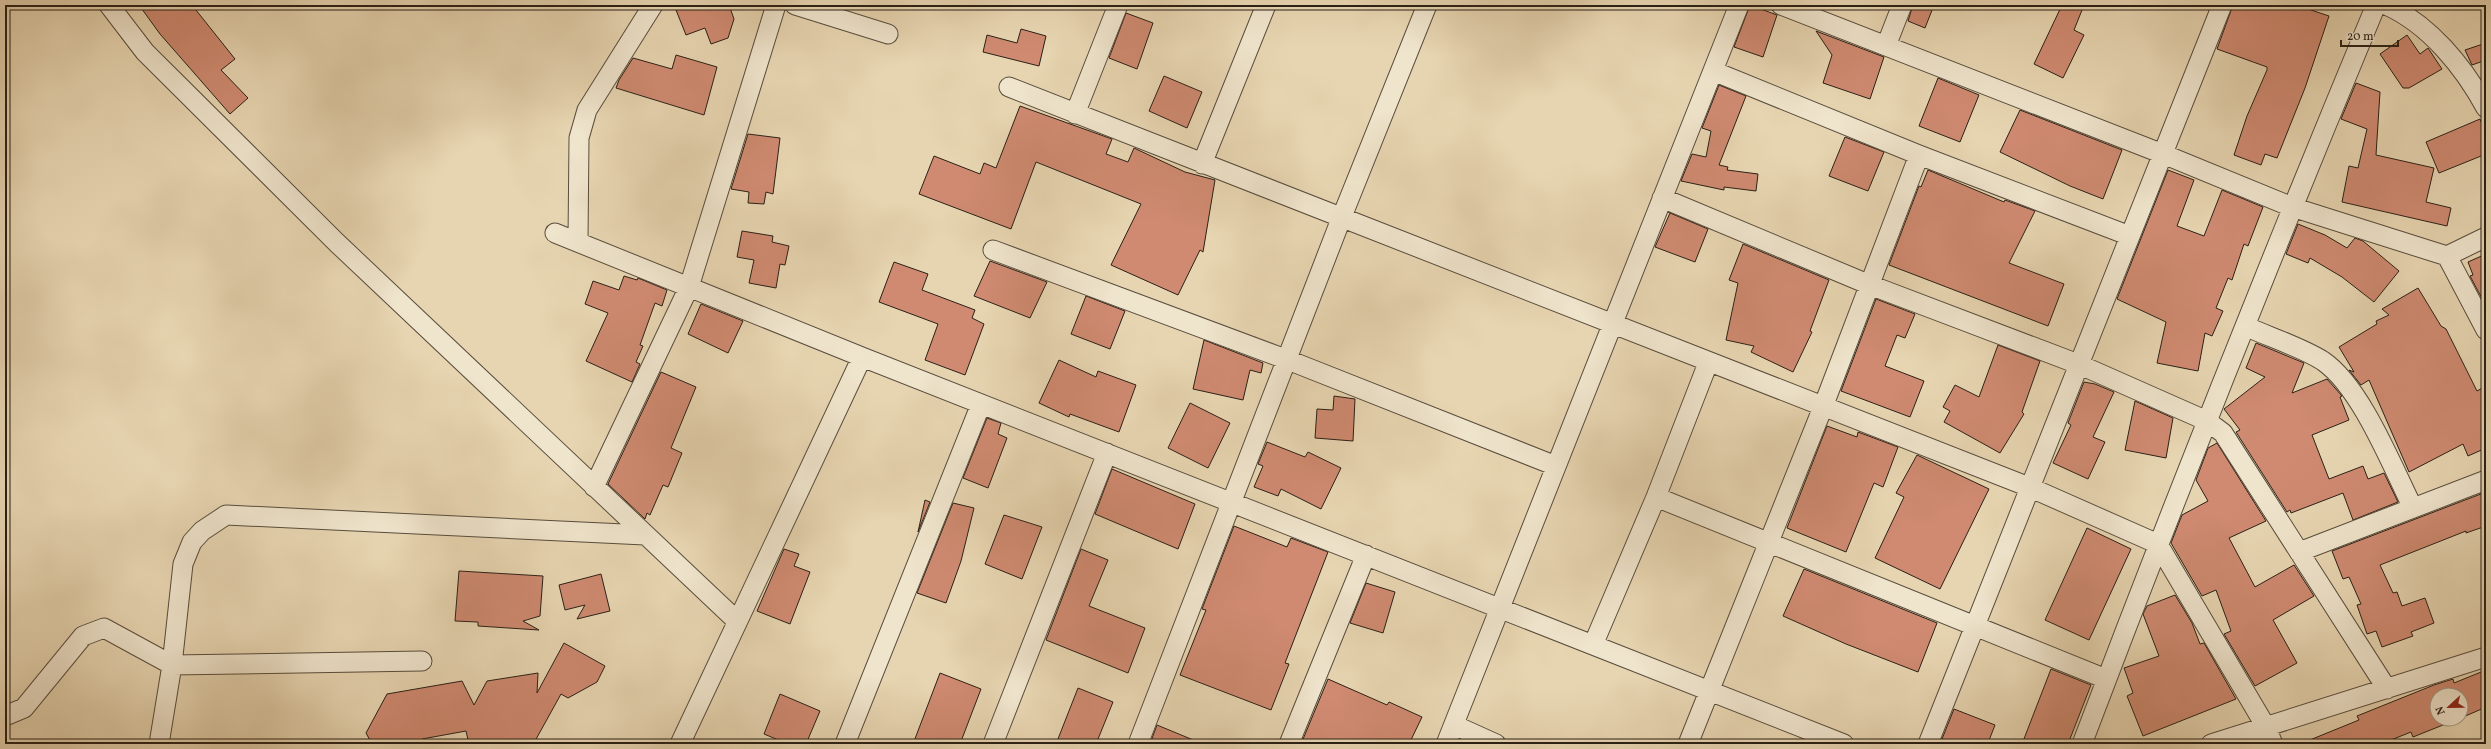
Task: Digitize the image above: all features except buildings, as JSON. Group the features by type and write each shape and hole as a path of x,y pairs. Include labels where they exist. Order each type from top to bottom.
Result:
{"street":[{"path":"109,5 144,52 337,243 737,621"},
{"path":"578,241 579,138 587,110 653,5"},
{"path":"594,487 689,287 776,5"},
{"path":"795,5 888,34"},
{"path":"1075,114 1118,5"},
{"path":"1202,164 1266,5"},
{"path":"1138,744 1233,503 1341,219 1427,5"},
{"path":"1446,744 1739,5"},
{"path":"1781,5 2292,206 2448,256 2486,237"},
{"path":"1886,46 1902,5"},
{"path":"1928,744 2222,5"},
{"path":"2082,744 2158,544 2292,206 2376,5"},
{"path":"2386,5 2402,12 2429,33 2460,68 2486,108"},
{"path":"1713,71 1919,155 2130,236"},
{"path":"1009,87 1611,325 2029,487 2158,544 2269,735"},
{"path":"1688,744 1770,543 1919,155"},
{"path":"1662,198 1870,284 2078,364 2207,421 2223,433 2387,689"},
{"path":"555,233 862,357 1844,744"},
{"path":"993,250 1288,360 1556,466"},
{"path":"2448,256 2486,330"},
{"path":"2245,326 2322,361 2344,378 2360,402 2413,508"},
{"path":"680,744 862,357"},
{"path":"1593,645 1656,497 1708,363"},
{"path":"845,744 981,404"},
{"path":"993,744 1107,454"},
{"path":"2299,552 2486,480"},
{"path":"1656,497 2106,679"},
{"path":"159,744 172,665 184,564 192,542 202,531 226,515 645,535"},
{"path":"1290,744 1366,555"},
{"path":"5,716 24,708 83,636 104,628 172,665 422,661"},
{"path":"2211,744 2269,735 2387,689 2486,657"},
{"path":"1454,725 1496,744"}]}
